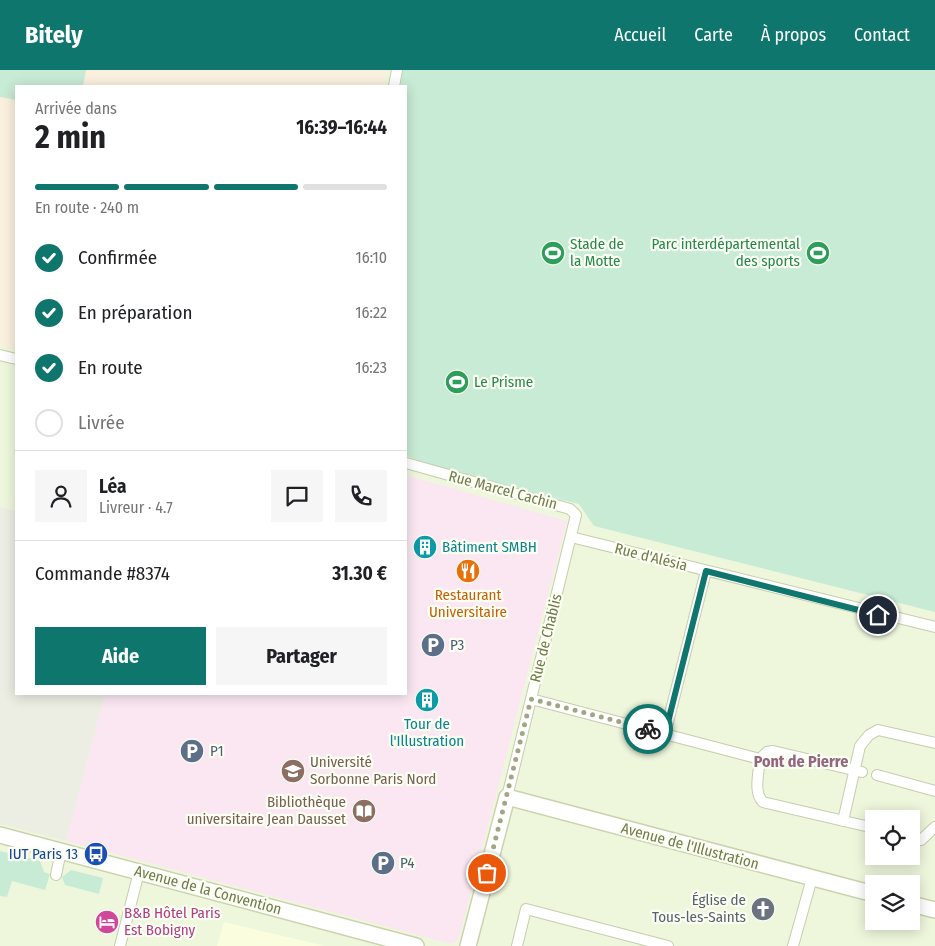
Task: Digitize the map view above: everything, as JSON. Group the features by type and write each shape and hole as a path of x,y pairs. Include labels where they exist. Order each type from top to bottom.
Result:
{"street":[{"path":"394,85 397,70"},
{"path":"0,355 15,359"},
{"name":"Rue Marcel Cachin","path":"407,463 570,509 576,515 571,537"},
{"name":"Rue d'Alésia","path":"571,537 935,627"},
{"name":"Rue de Chablis","path":"506,797 571,537"},
{"path":"665,734 706,571"},
{"path":"531,699 760,759"},
{"path":"843,820 858,771 860,746 869,735 878,730 935,743"},
{"path":"858,771 773,751 767,752 760,759 758,793 759,798 763,802 865,826"},
{"path":"877,775 935,790"},
{"path":"468,946 506,797"},
{"name":"Avenue de l'Illustration","path":"506,797 865,892"},
{"path":"920,840 935,827"},
{"name":"Avenue de la Convention","path":"0,835 416,946"},
{"path":"56,875 61,851"},
{"path":"120,946 139,872"},
{"path":"793,946 812,878"},
{"path":"920,906 935,910"},
{"path":"517,946 526,910 668,946"}],"shaded area":[{"path":"0,70 935,70 935,946 0,946"},
{"path":"0,70 387,70 383,85 15,85 15,349 0,345"},
{"path":"0,70 86,70 83,85 15,85 15,100 0,97"},
{"path":"402,70 935,70 935,612 594,526 579,504 460,475 407,456 407,85 399,85"},
{"name":"Université Sorbonne Paris Nord","path":"407,475 567,521 458,941 451,944 66,841 105,695 407,695"},
{"path":"0,507 15,511 15,695 105,695 66,841 0,824"},
{"path":"0,851 40,861 44,872 50,874 45,890 12,881 7,897 0,896"},
{"path":"71,870 103,878 99,894 65,885 62,877"},
{"path":"224,922 325,946 217,946"}],"way so far":[{"path":"487,873 531,699 648,729"}],"place":[{"name":"Stade de la Motte","path":"553,253"},
{"name":"Parc interdépartemental des sports","path":"818,253"},
{"name":"Le Prisme","path":"457,382"},
{"name":"Bâtiment SMBH","path":"425,547"},
{"name":"Restaurant Universitaire","path":"468,571"},
{"name":"P3","path":"433,645"},
{"name":"Tour de l'Illustration","path":"427,700"},
{"name":"P1","path":"192,751"},
{"name":"Université Sorbonne Paris Nord","path":"293,771"},
{"name":"Bibliothèque universitaire Jean Dausset","path":"364,811"},
{"name":"IUT Paris 13","path":"96,854"},
{"name":"P4","path":"383,863"},
{"name":"Église de Tous-les-Saints","path":"763,909"},
{"name":"B&B Hôtel Paris Est Bobigny","path":"107,922"}],"district":[{"name":"Pont de Pierre","path":"801,761"}],"route":[{"path":"648,729 665,734 706,571 878,615"}]}
